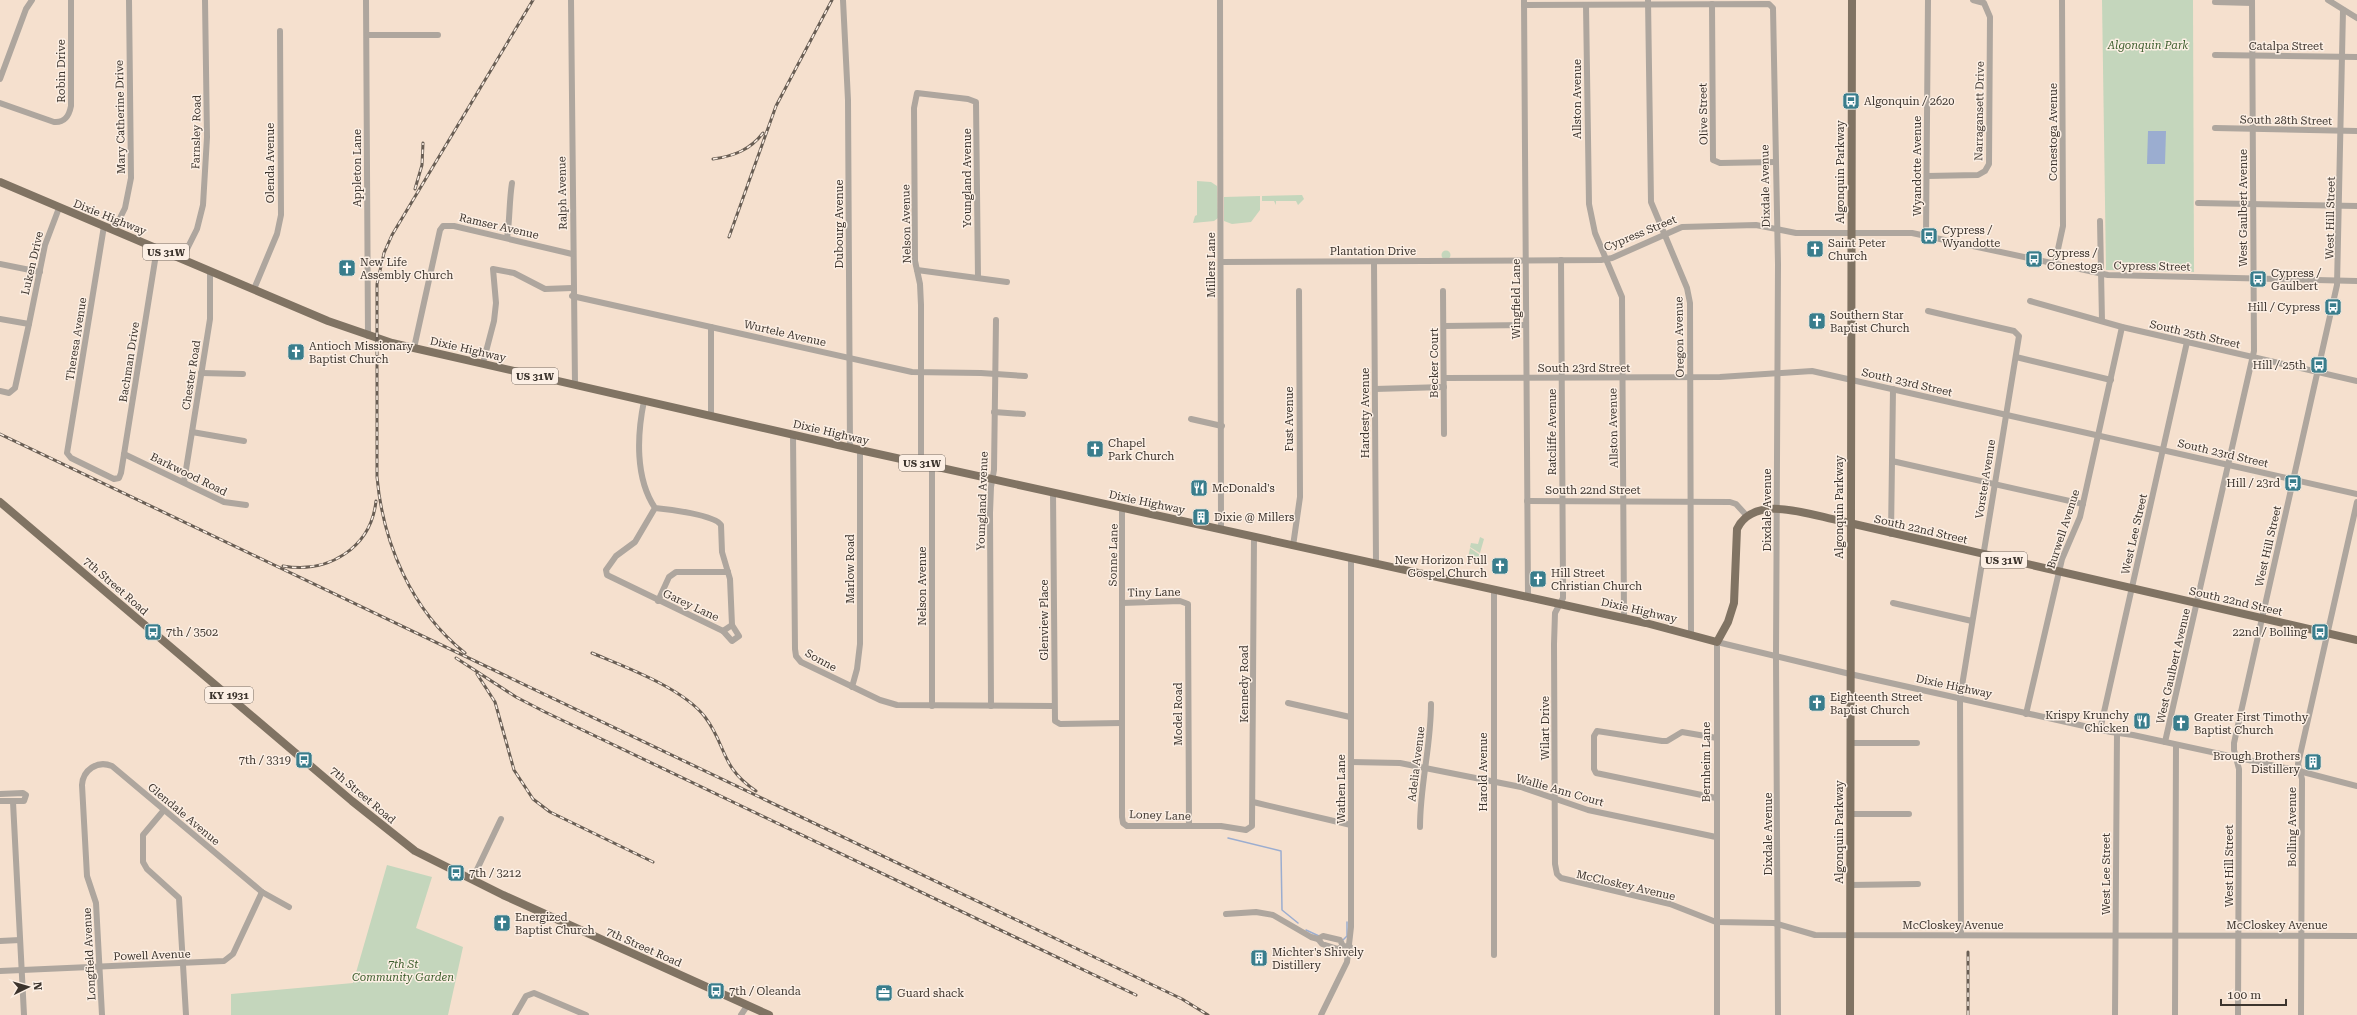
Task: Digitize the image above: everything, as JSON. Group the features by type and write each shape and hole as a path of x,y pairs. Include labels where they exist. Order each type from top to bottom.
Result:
{"main road":[{"name":"Algonquin Parkway","path":"1850,1015 1852,0"},
{"name":"Dixie Highway","path":"0,182 59,208 368,336 414,348 850,448 993,478 1293,546 1624,618 1691,634 1717,642"},
{"name":"7th Street Road","path":"0,502 395,837 415,851 472,880 769,1015"},
{"name":"South 22nd Street","path":"1747,516 1764,508 1777,509 1850,524 2357,640"},
{"name":"Bernheim Lane","path":"1717,642 1728,622 1734,603 1736,535 1740,525 1747,516"}],"street":[{"path":"0,79 26,9 32,0"},
{"name":"Robin Drive","path":"0,103 54,122 61,122 67,117 71,106 71,0"},
{"name":"Mary Catherine Drive","path":"114,230 125,208 131,178 129,0"},
{"name":"Farnsley Road","path":"182,259 197,229 204,205 207,137 205,0"},
{"name":"Appleton Lane","path":"366,0 368,336"},
{"name":"Ralph Avenue","path":"571,0 572,296 575,385"},
{"name":"Dubourg Avenue","path":"843,0 848,100 850,448"},
{"name":"Millers Lane","path":"1220,0 1221,530"},
{"name":"Wyandotte Avenue","path":"1926,236 1928,0"},
{"name":"Narragansett Drive","path":"1927,176 1978,175 1988,167 1990,17 1984,4 1973,0"},
{"name":"Conestoga Avenue","path":"2055,263 2063,226 2062,0"},
{"path":"2328,0 2357,18"},
{"path":"2215,2 2252,1"},
{"name":"West Gaulbert Avenue","path":"2166,742 2253,357 2252,1"},
{"path":"1524,3 1586,5 1648,2 1712,4"},
{"name":"Oregon Avenue","path":"1648,2 1649,191 1653,210 1689,295 1691,634"},
{"name":"Wingfield Lane","path":"1524,3 1528,597"},
{"name":"Dixdale Avenue","path":"1712,4 1772,6 1778,373 1776,657 1778,1015"},
{"name":"Olive Street","path":"1712,4 1713,160 1720,163 1775,162"},
{"name":"Allston Avenue","path":"1586,5 1589,204 1595,233 1622,297 1624,618"},
{"name":"West Hill Street","path":"2238,1015 2239,769 2234,750 2235,736 2338,280 2344,10"},
{"name":"Olenda Avenue","path":"254,289 277,234 281,215 280,31"},
{"path":"366,35 438,35"},
{"name":"Catalpa Street","path":"2215,55 2357,57"},
{"name":"Nelson Avenue","path":"921,463 921,293 915,261 915,95 920,93 934,94 976,102"},
{"name":"Youngland Avenue","path":"976,102 978,278"},
{"name":"South 28th Street","path":"2215,128 2357,131"},
{"path":"507,238 511,216 509,201 512,183"},
{"path":"2198,203 2357,206"},
{"name":"Luken Drive","path":"0,391 9,393 15,388 46,241 59,208"},
{"path":"2100,221 2102,322"},
{"name":"Ramser Avenue","path":"414,348 440,230 444,225 507,238 572,254"},
{"name":"Cypress Street","path":"1526,260 1606,259 1682,227 1692,225 1756,225 1796,233 1908,233 2102,274 2357,281"},
{"name":"Theresa Avenue","path":"104,226 67,455 111,477 119,478"},
{"name":"Bachman Drive","path":"119,478 157,248"},
{"name":"Plantation Drive","path":"1221,262 1526,260"},
{"name":"Ratcliffe Avenue","path":"1559,604 1563,598 1561,260"},
{"name":"Hardesty Avenue","path":"1374,262 1376,563"},
{"path":"0,264 40,272"},
{"path":"483,363 494,321 496,303 493,269 514,273 545,290 572,288"},
{"path":"917,270 1006,282"},
{"name":"Chester Road","path":"184,482 210,319 210,271"},
{"name":"Fust Avenue","path":"1293,546 1300,497 1299,291"},
{"name":"Becker Court","path":"1443,291 1444,434"},
{"name":"Wurtele Avenue","path":"572,296 921,373 1024,376"},
{"name":"South 25th Street","path":"2030,301 2122,327 2357,381"},
{"name":"Vorster Avenue","path":"1928,311 2018,333 2016,357 1960,698 1961,935"},
{"path":"0,319 29,324"},
{"name":"Youngland Avenue","path":"991,706 990,513 993,478 996,320"},
{"path":"1444,326 1526,326"},
{"path":"711,416 712,327"},
{"name":"Burwell Avenue","path":"2026,714 2059,572 2083,504 2122,327"},
{"name":"West Lee Street","path":"2100,730 2187,342"},
{"path":"2016,357 2111,380"},
{"name":"South 23rd Street","path":"1444,378 1690,378 1812,371 2357,494"},
{"path":"201,373 242,374"},
{"path":"1375,388 1444,387"},
{"path":"1891,534 1893,389"},
{"path":"644,401 640,425 640,460 647,493 655,508"},
{"path":"994,412 1023,414"},
{"path":"1190,419 1222,426"},
{"path":"192,432 244,440"},
{"name":"Sonne","path":"793,435 792,537 796,656 803,664 889,703 932,706 1054,706"},
{"name":"Marlow Road","path":"852,687 857,669 860,644 860,450"},
{"name":"Barkwood Road","path":"124,454 227,503 246,505"},
{"path":"1892,460 1995,482 2083,504"},
{"name":"Nelson Avenue","path":"932,466 932,706"},
{"name":"Glenview Place","path":"1053,492 1054,706 1056,722 1060,724 1122,723"},
{"name":"South 22nd Street","path":"1527,501 1730,502 1736,504 1747,516"},
{"name":"Bolling Avenue","path":"2301,1015 2302,779 2298,764 2357,502"},
{"name":"Garey Lane","path":"655,508 667,508 718,520 722,529 722,552 728,572 730,579 732,625 723,631 612,578 606,570 616,556 635,542 655,508"},
{"name":"Sonne Lane","path":"1122,508 1122,602"},
{"name":"Kennedy Road","path":"1249,829 1253,822 1254,537"},
{"name":"Wathen Lane","path":"1321,1015 1344,968 1350,947 1351,558"},
{"path":"658,601 669,577 676,572 728,572"},
{"name":"Harold Avenue","path":"1494,589 1494,955"},
{"name":"Tiny Lane","path":"1122,602 1186,602"},
{"name":"Loney Lane","path":"1122,602 1123,823 1127,826 1190,826 1249,829"},
{"name":"Model Road","path":"1186,602 1190,826"},
{"path":"1893,603 1972,621"},
{"name":"Wilart Drive","path":"1559,604 1555,613 1554,644 1555,864 1559,877"},
{"path":"723,631 732,641 739,636 732,625"},
{"name":"Dixie Highway","path":"1717,642 1776,657 2026,714 2236,757 2357,786"},
{"name":"Bernheim Lane","path":"1716,1015 1717,642"},
{"path":"1288,703 1350,717"},
{"name":"Adelia Avenue","path":"1420,827 1421,790 1431,734 1431,704"},
{"path":"1716,798 1596,773 1594,769 1594,736 1597,731 1667,741 1682,732 1717,738"},
{"name":"West Lee Street","path":"2116,1015 2117,733"},
{"path":"1850,743 1917,743"},
{"path":"2176,745 2176,1015"},
{"name":"Wallie Ann Court","path":"1351,762 1386,761 1493,783 1521,787 1555,800 1588,810 1716,837"},
{"name":"Glendale Avenue","path":"83,797 82,781 86,772 96,765 107,764 262,892 289,907"},
{"path":"0,794 23,793 26,795 24,801 0,801"},
{"name":"Longfield Avenue","path":"83,797 87,876 96,903 102,1015"},
{"path":"13,802 24,1015"},
{"path":"1253,802 1351,825"},
{"path":"164,810 142,838 142,862 147,869 179,898 186,1015"},
{"path":"1850,814 1909,814"},
{"path":"472,880 502,819"},
{"name":"McCloskey Avenue","path":"1559,877 1566,881 1670,904 1716,922 1778,924 1815,935 2357,936"},
{"path":"1850,885 1918,884"},
{"name":"Powell Avenue","path":"0,971 220,962 229,958 262,892"},
{"path":"1226,914 1256,912 1273,915 1311,937 1318,939 1323,936 1340,940 1343,946 1350,947"},
{"path":"0,941 20,940"},
{"path":"515,1015 526,996 534,993 586,1015"},
{"path":"741,1015 747,1006"}],"green space":[{"name":"Algonquin Park","path":"2102,0 2193,0 2194,272 2106,270"},
{"path":"1197,181 1211,182 1217,186 1218,218 1214,221 1193,223 1195,216 1197,215"},
{"path":"1302,195 1304,199 1298,205 1296,201 1276,201 1276,205 1274,201 1262,201 1262,196"},
{"path":"1260,196 1260,210 1251,222 1232,224 1224,221 1224,197"},
{"path":"1446,250 1451,255 1446,260 1441,255"},
{"path":"1480,537 1484,539 1480,553 1470,547 1471,543 1478,544"},
{"path":"1470,548 1480,555 1479,560 1468,558"},
{"name":"7th St Community Garden","path":"387,865 432,877 416,928 463,947 448,1015 231,1015 231,994 353,983"}],"water":[{"path":"2148,131 2166,131 2165,164 2147,164"}],"waterway":[{"path":"1228,838 1281,851 1282,910 1298,923"},
{"path":"1343,940 1347,936 1347,922"},
{"path":"1306,930 1319,936"}],"railway":[{"path":"465,653 446,636 429,617 415,596 403,574 393,550 380,502 377,477 377,284 384,253 392,235 533,0"},
{"path":"729,237 776,106 832,0"},
{"path":"713,159 735,154 747,148 763,133"},
{"path":"415,189 422,165 423,143"},
{"path":"0,434 1182,999 1208,1015"},
{"path":"283,566 316,566 331,561 344,554 356,544 366,532 372,518 376,501"},
{"path":"592,653 653,679 695,706 712,728 730,765 744,782 756,791"},
{"path":"456,658 516,697 545,712 1136,995"},
{"path":"477,674 495,702 514,770 533,799 550,812 653,862"},
{"path":"1968,952 1968,1015"}],"place":[{"name":"Algonquin / 2620","path":"1851,101"},
{"name":"Cypress / Wyandotte","path":"1929,236"},
{"name":"Saint Peter Church","path":"1815,249"},
{"name":"Cypress / Conestoga","path":"2034,259"},
{"name":"New Life Assembly Church","path":"347,268"},
{"name":"Cypress / Gaulbert","path":"2258,279"},
{"name":"Hill / Cypress","path":"2333,307"},
{"name":"Southern Star Baptist Church","path":"1817,321"},
{"name":"Antioch Missionary Baptist Church","path":"296,352"},
{"name":"Hill / 25th","path":"2319,365"},
{"name":"Chapel Park Church","path":"1095,449"},
{"name":"Hill / 23rd","path":"2293,483"},
{"name":"McDonald's","path":"1199,488"},
{"name":"Dixie @ Millers","path":"1201,517"},
{"name":"New Horizon Full Gospel Church","path":"1500,566"},
{"name":"Hill Street Christian Church","path":"1538,579"},
{"name":"7th / 3502","path":"153,632"},
{"name":"22nd / Bolling","path":"2320,632"},
{"name":"Eighteenth Street Baptist Church","path":"1817,703"},
{"name":"Krispy Krunchy Chicken","path":"2142,721"},
{"name":"Greater First Timothy Baptist Church","path":"2181,723"},
{"name":"7th / 3319","path":"304,760"},
{"name":"Brough Brothers Distillery","path":"2313,762"},
{"name":"7th / 3212","path":"456,873"},
{"name":"Energized Baptist Church","path":"502,923"},
{"name":"Michter's Shively Distillery","path":"1259,958"},
{"name":"7th / Oleanda","path":"716,991"},
{"name":"Guard shack","path":"884,993"}]}
